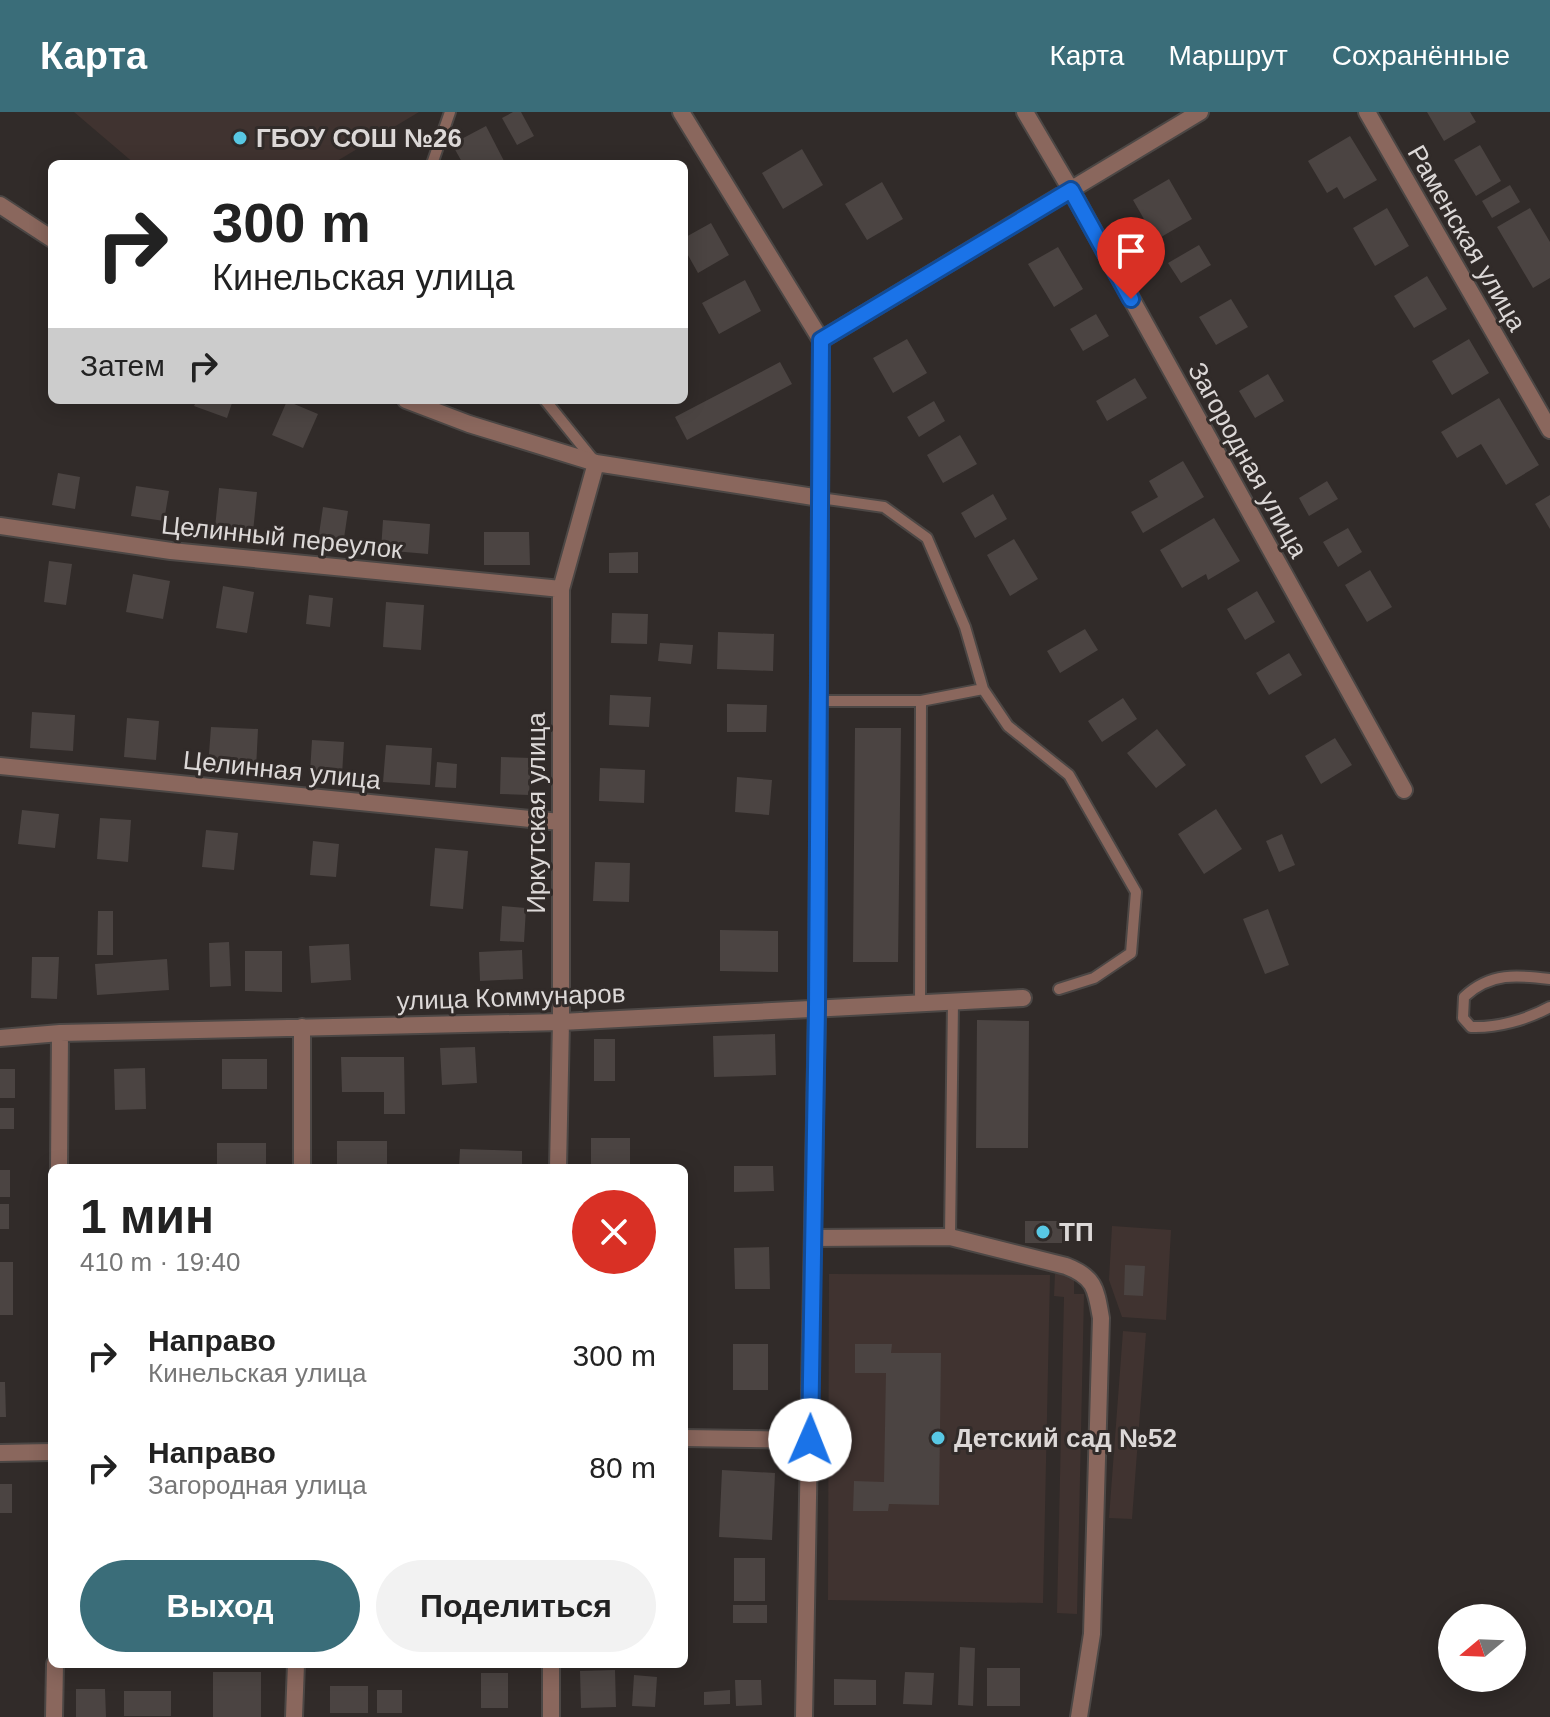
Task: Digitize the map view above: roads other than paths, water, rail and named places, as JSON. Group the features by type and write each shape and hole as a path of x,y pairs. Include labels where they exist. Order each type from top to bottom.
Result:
{"street":[{"path":"681,112 821,340 817,1008 804,1717"},
{"name":"Загородная улица","path":"1025,112 1404,790"},
{"path":"821,340 1200,112"},
{"name":"Раменская улица","path":"1367,112 1550,430"},
{"path":"0,205 48,236"},
{"path":"416,404 469,424 596,463 820,498"},
{"name":"Иркутская улица","path":"558,1164 561,589 596,463"},
{"name":"Целинный переулок","path":"0,526 171,551 561,589"},
{"name":"Целинная улица","path":"0,766 560,822"},
{"name":"улица Коммунаров","path":"0,1038 60,1033 561,1022 1023,998"},
{"path":"302,1027 302,1164"},
{"path":"59,1164 60,1033"},
{"path":"813,1238 950,1237 1066,1266 1083,1273 1096,1288 1101,1318 1092,1634 1079,1717"},
{"path":"688,1438 810,1440"},
{"path":"0,1453 48,1452"},
{"path":"54,1717 55,1668"},
{"path":"294,1717 296,1668"},
{"path":"551,1668 551,1717"}],"lane":[{"path":"433,160 450,112"},
{"path":"548,404 596,463"},
{"path":"820,498 884,507 927,538 965,627 983,689 1008,726 1069,775 1136,892 1131,953 1094,978 1059,989"},
{"path":"818,701 921,701 983,689"},
{"path":"920,1005 921,701"},
{"path":"1550,979 1512,974 1475,986 1464,997 1463,1018 1471,1027 1480,1027 1525,1018 1550,1007"},
{"path":"950,1237 953,1002"}],"place":[{"name":"ГБОУ СОШ №26","path":"240,138"},
{"name":"ТП","path":"1043,1232"},
{"name":"Детский сад №52","path":"938,1438"}]}
